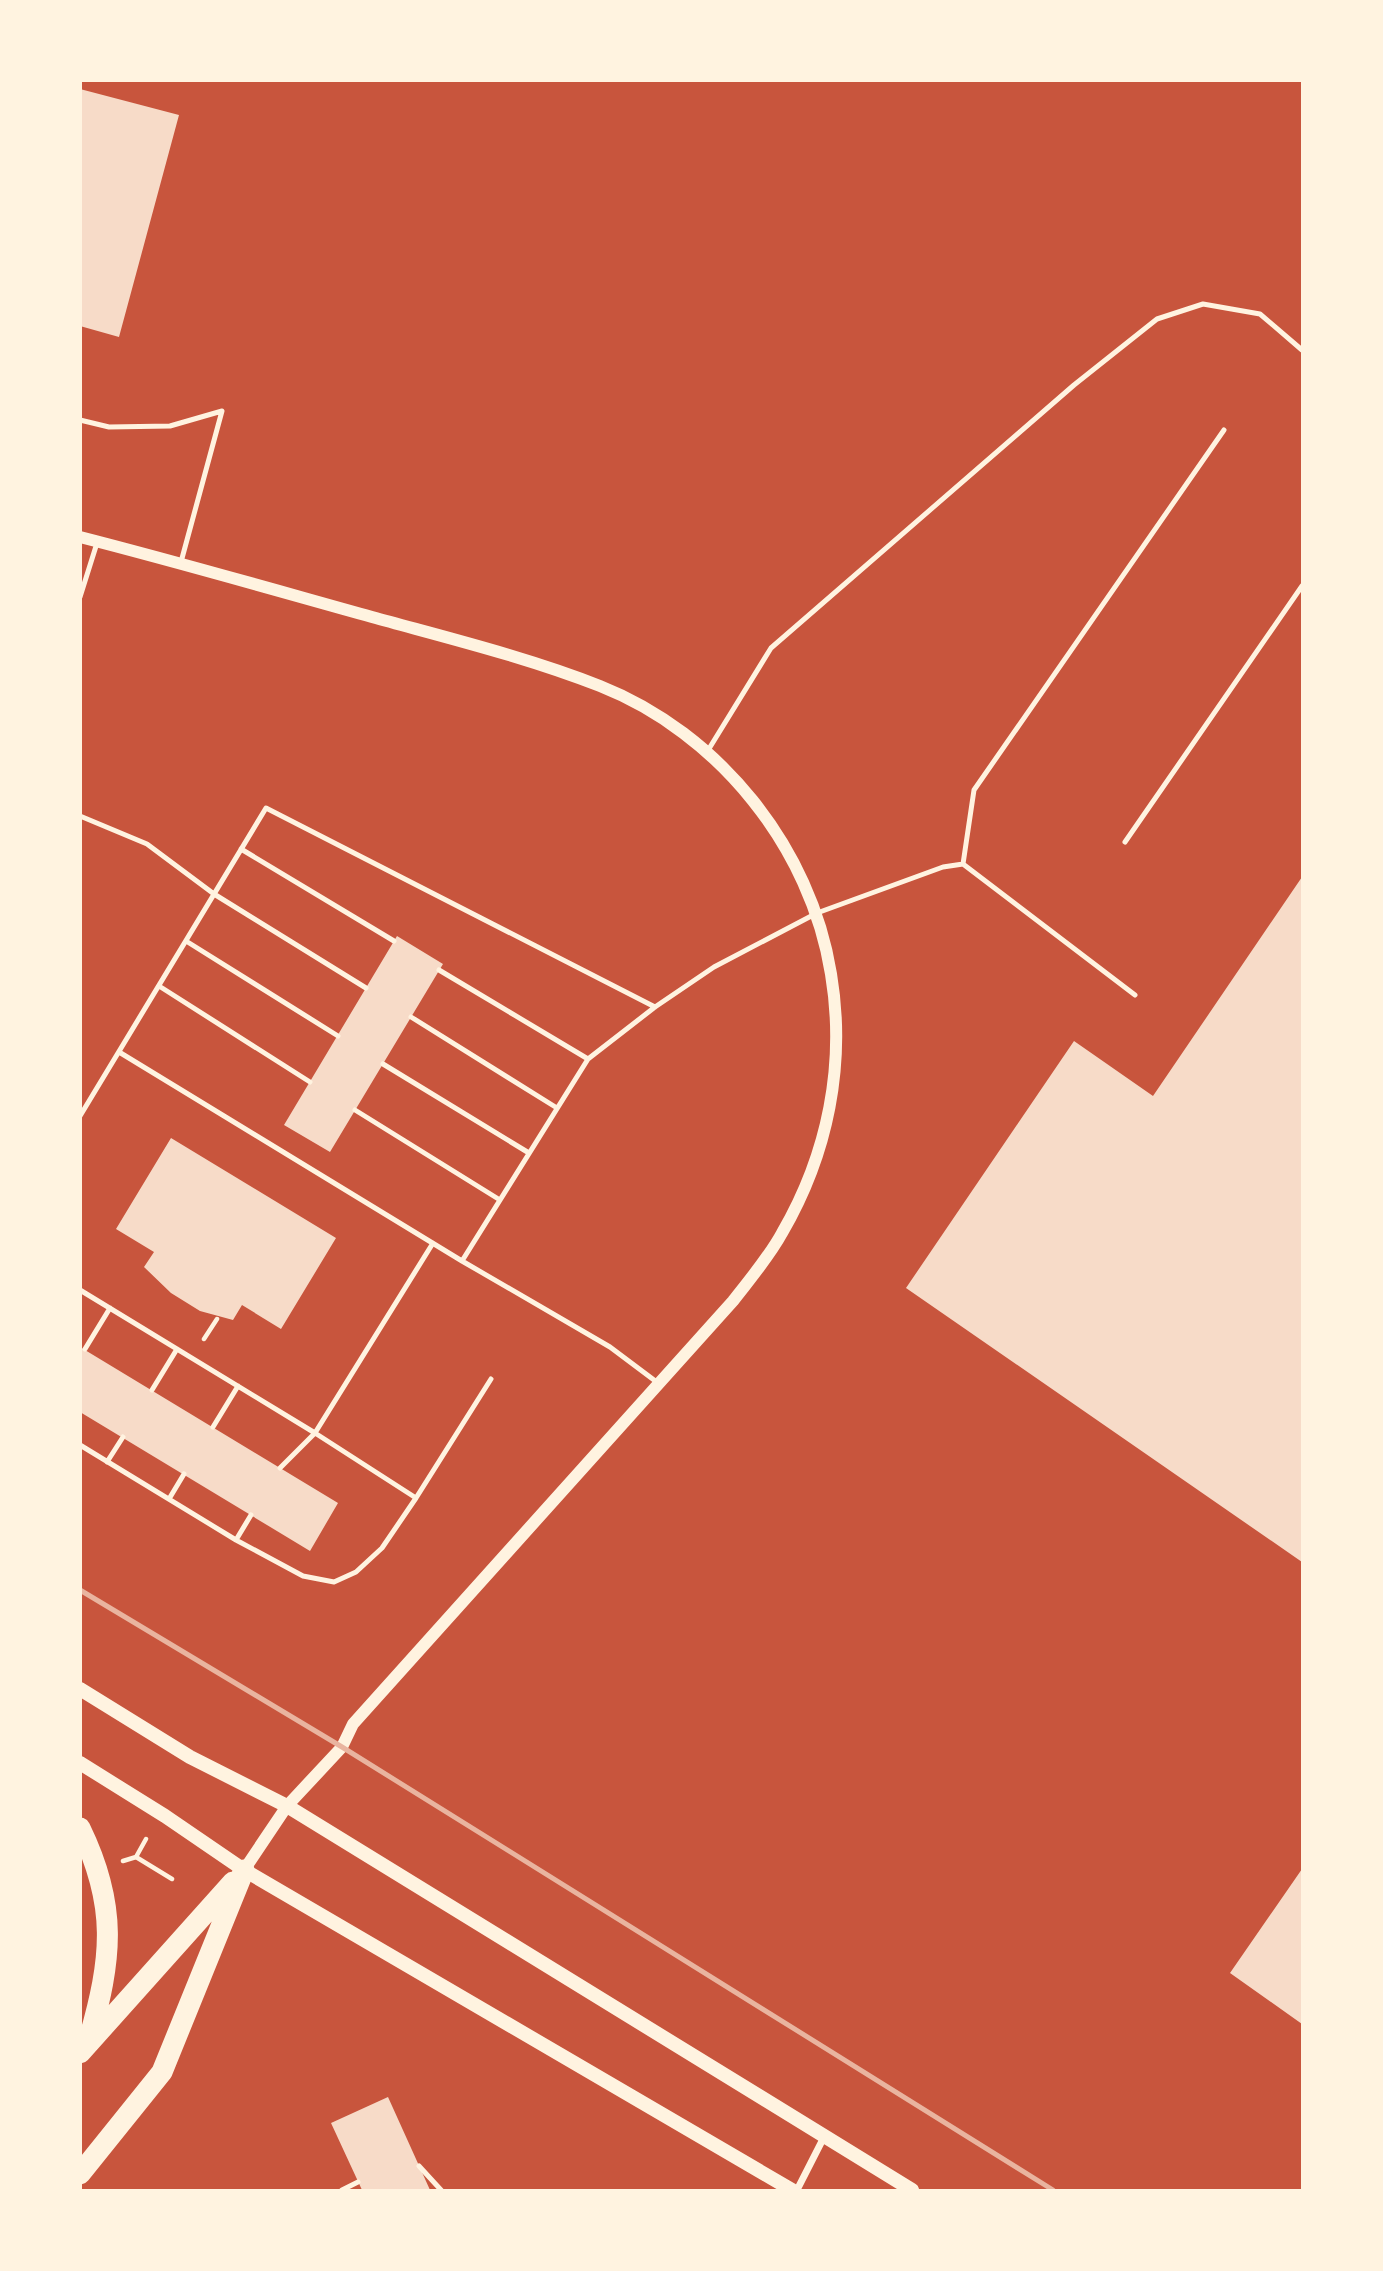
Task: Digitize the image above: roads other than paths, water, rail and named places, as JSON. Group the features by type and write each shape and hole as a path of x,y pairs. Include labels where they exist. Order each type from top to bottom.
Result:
{"highway":[{"path":"80,1828 92,1851 104,1896 109,1936 103,1992 84,2049"},
{"path":"84,2049 244,1870"},
{"path":"80,2174 162,2072 244,1870"}],"main road":[{"path":"80,1689 190,1757 287,1807 912,2190"},
{"path":"80,1763 244,1870 795,2190"}],"street":[{"path":"80,537 515,656 602,686 673,726 707,752 756,802 777,831 817,913 827,950 836,1007 838,1044 832,1098 821,1145 808,1185 781,1236 733,1301 353,1724 342,1747 287,1807 244,1870"},
{"path":"795,2190 824,2137"}],"lane":[{"path":"707,752 771,648 1066,392 1157,319 1203,304 1260,314 1303,350"},
{"path":"80,420 109,427 170,426 222,411 181,564"},
{"path":"963,863 974,790 1224,430"},
{"path":"80,597 98,541"},
{"path":"1125,842 1303,586"},
{"path":"80,1116 266,808 655,1007"},
{"path":"80,816 147,844 214,894 366,988"},
{"path":"241,849 394,941"},
{"path":"462,1261 588,1059 655,1007 714,967 817,913 943,867 963,863 1135,995"},
{"path":"186,941 338,1036"},
{"path":"439,970 588,1059"},
{"path":"159,986 310,1082"},
{"path":"411,1017 557,1108"},
{"path":"119,1052 610,1348 659,1384"},
{"path":"383,1064 529,1153"},
{"path":"355,1110 500,1200"},
{"path":"280,1468 315,1433 433,1243"},
{"path":"80,1290 315,1433 416,1499"},
{"path":"85,1349 110,1308"},
{"path":"152,1390 177,1349"},
{"path":"80,1445 236,1541 303,1576 334,1582 356,1572 382,1548 416,1499 491,1378"},
{"path":"213,1427 238,1386"},
{"path":"107,1462 123,1437"},
{"path":"169,1499 184,1474"},
{"path":"236,1541 251,1515"},
{"path":"419,2166 441,2190"},
{"path":"342,2190 358,2182"}],"railway":[{"path":"80,1590 342,1747 1053,2190"}]}
